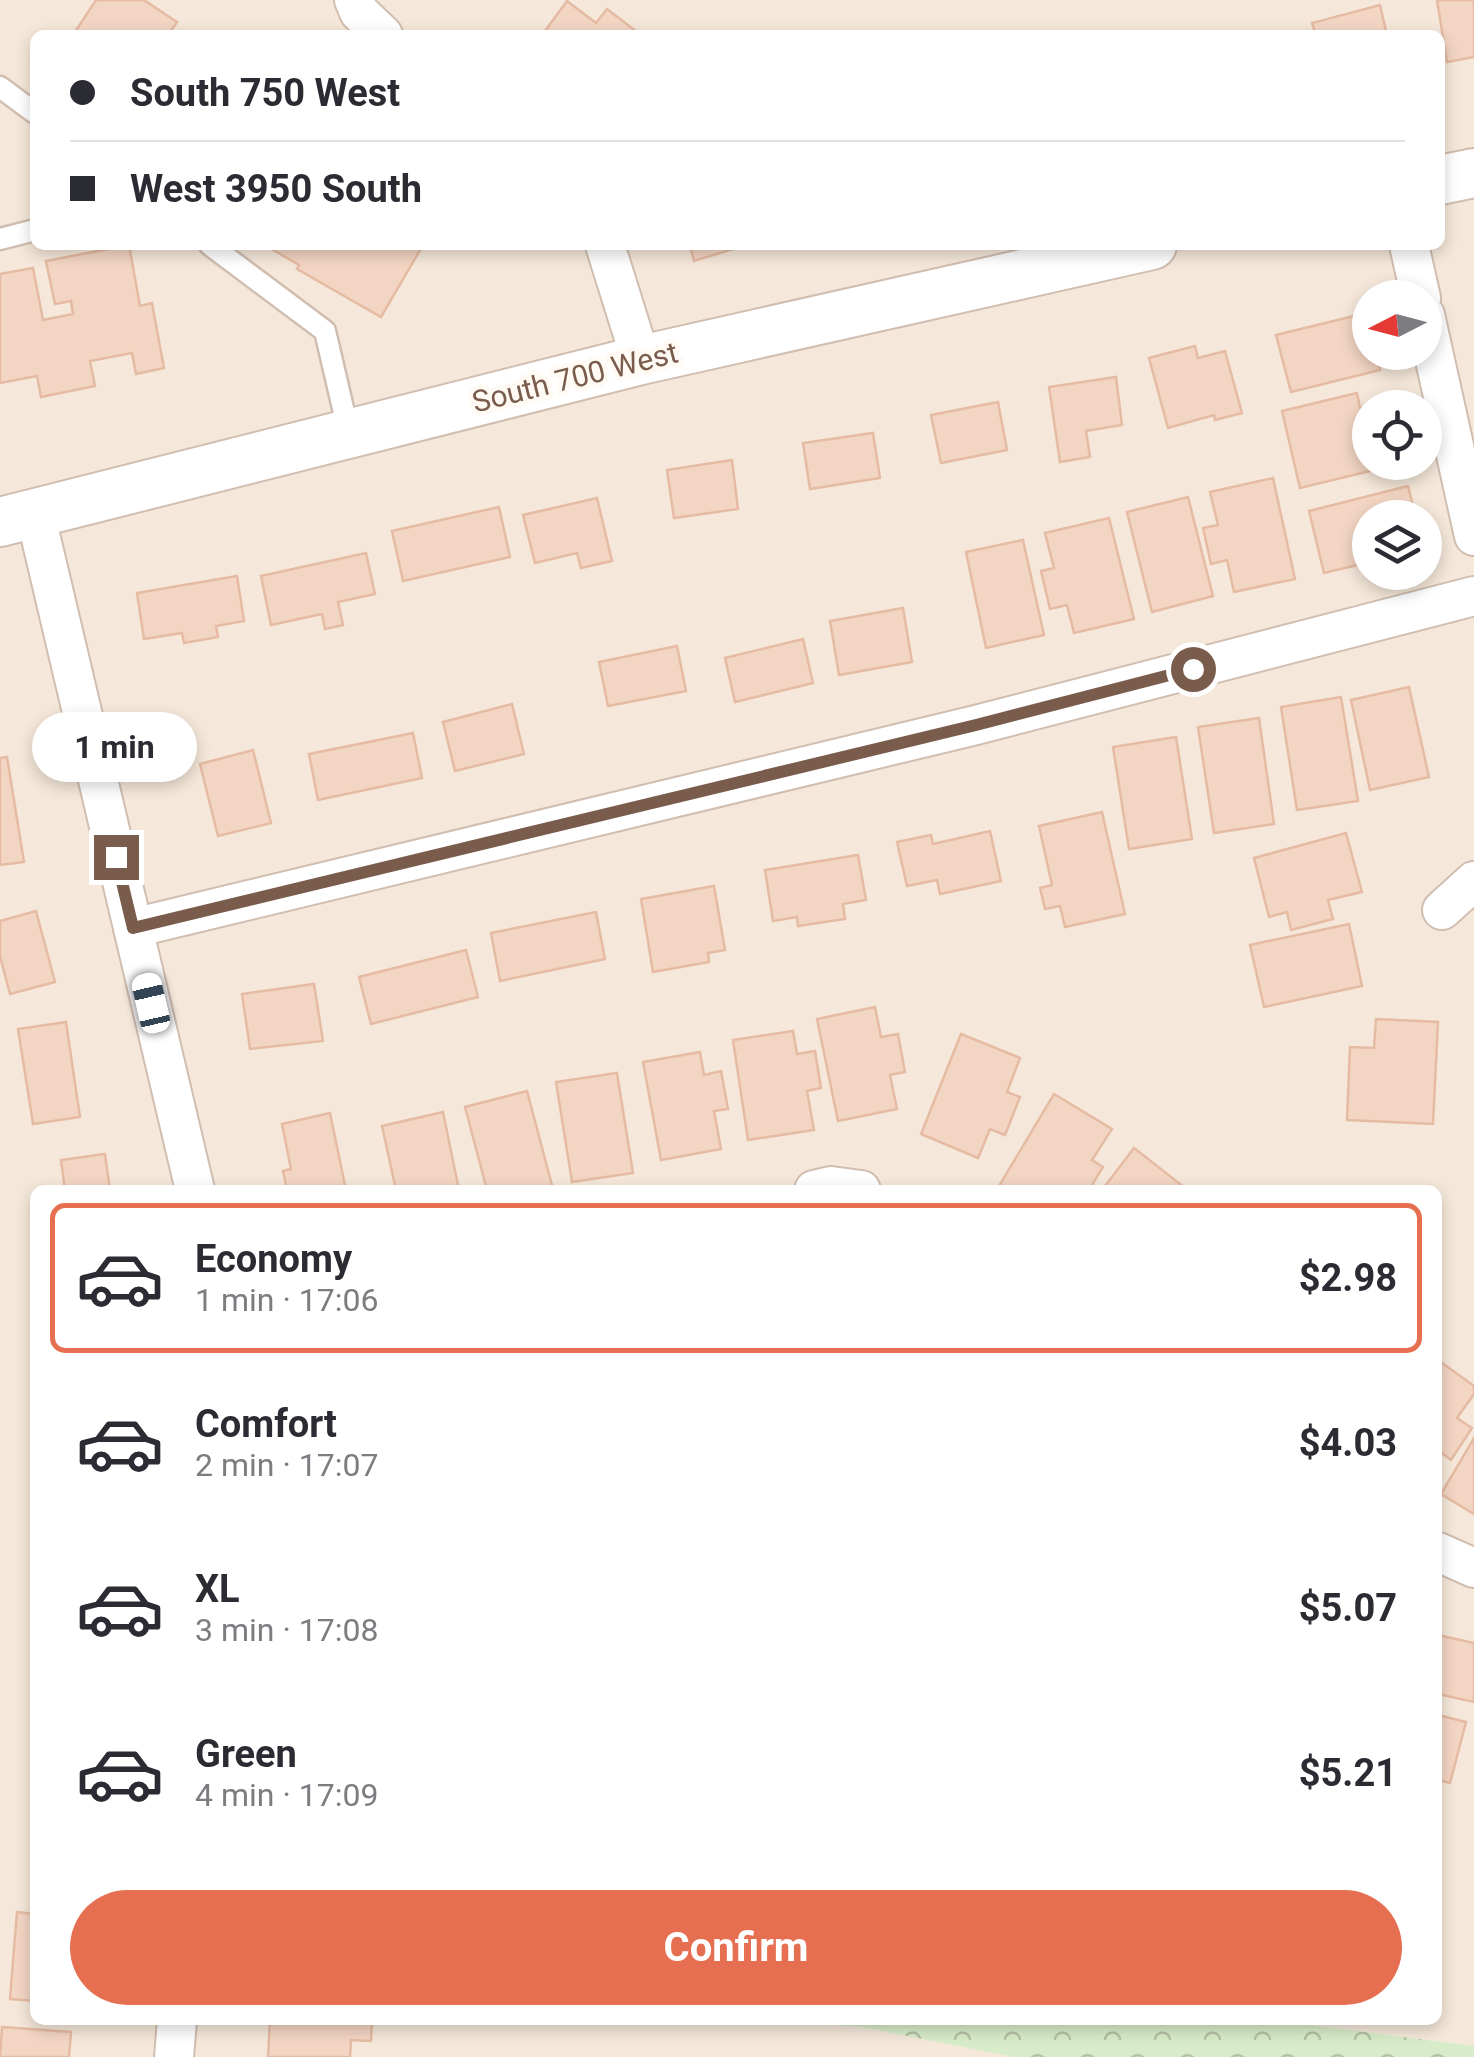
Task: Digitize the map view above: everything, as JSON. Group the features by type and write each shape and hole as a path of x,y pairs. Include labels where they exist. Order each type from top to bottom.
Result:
{"street":[{"path":"354,0 359,12 378,30"},
{"path":"1445,179 1474,173"},
{"path":"607,250 642,360"},
{"name":"South 700 West","path":"18,517 642,360 1130,250"},
{"path":"1411,250 1417,280"},
{"path":"1437,370 1474,536"},
{"path":"18,517 133,928 194,1185"},
{"path":"133,928 976,725 1474,596"},
{"path":"1442,910 1474,881"},
{"path":"1442,1554 1474,1568"},
{"path":"174,2057 177,2025"}],"lane":[{"path":"0,87 30,109"},
{"path":"0,238 30,231"},
{"path":"217,250 325,331 349,434"}],"shaded area":[{"path":"0,0 1474,0 1474,2046 1311,2025 1442,2025 1442,1185 30,1185 30,2025 861,2027 1013,2057 0,2057"}],"green space":[{"path":"826,2025 1311,2025 1474,2046 1474,2057 1013,2057 861,2027"}],"building":[{"path":"96,0 144,0 177,22 171,30 76,30"},
{"path":"1437,0 1474,0 1474,57 1447,62 1445,30 1442,30"},
{"path":"567,1 596,23 607,9 634,30 546,30"},
{"path":"1380,5 1386,30 1314,30 1312,23"},
{"path":"103,250 130,250 140,306 152,303 164,368 136,374 132,353 90,361 95,386 41,397 37,376 0,383 0,274 33,268 43,320 73,314 71,301 55,304 46,261"},
{"path":"274,250 420,250 381,317 297,269 299,265"},
{"path":"691,250 730,250 694,261"},
{"path":"1352,316 1352,370 1380,370 1291,392 1276,335"},
{"path":"1195,346 1198,358 1225,351 1242,413 1215,420 1214,415 1168,428 1149,358"},
{"path":"1116,377 1122,425 1086,431 1090,457 1060,462 1049,387"},
{"path":"1352,394 1352,475 1300,488 1282,411"},
{"path":"998,402 1007,450 941,463 931,415"},
{"path":"873,433 880,478 810,489 803,443"},
{"path":"732,460 738,509 674,518 667,470"},
{"path":"1273,478 1295,579 1234,592 1227,560 1211,564 1203,528 1218,525 1210,492"},
{"path":"1408,486 1412,500 1353,500"},
{"path":"1188,497 1213,596 1152,612 1127,512"},
{"path":"597,498 612,561 581,568 577,553 535,563 523,515"},
{"path":"1352,500 1352,566 1324,573 1309,511"},
{"path":"499,507 510,557 403,581 392,531"},
{"path":"1109,518 1134,619 1074,633 1067,605 1050,609 1041,571 1054,568 1045,533"},
{"path":"1023,540 1044,635 986,648 966,552"},
{"path":"366,553 375,594 338,602 343,625 325,629 322,614 271,625 261,576"},
{"path":"237,576 244,621 216,626 218,637 184,643 182,633 144,639 137,593"},
{"path":"903,608 912,662 839,675 830,621"},
{"path":"803,639 813,683 735,702 725,658"},
{"path":"677,646 686,691 608,706 599,662"},
{"path":"1409,687 1429,777 1370,790 1351,700"},
{"path":"1341,697 1358,801 1297,810 1281,707"},
{"path":"512,704 524,754 455,771 443,722"},
{"path":"1259,718 1274,824 1214,833 1198,727"},
{"path":"413,733 422,778 318,800 309,754"},
{"path":"1176,737 1192,839 1129,849 1113,747"},
{"path":"253,750 271,823 218,836 200,764"},
{"path":"7,757 24,862 0,865 0,758"},
{"path":"1102,812 1125,914 1065,927 1060,906 1045,909 1040,888 1052,885 1039,826"},
{"path":"990,831 1001,881 940,894 937,880 907,886 897,842 931,835 933,844"},
{"path":"1346,833 1362,892 1328,900 1333,919 1291,930 1287,912 1269,917 1254,858"},
{"path":"858,855 866,900 843,904 845,919 798,926 797,917 773,921 765,870"},
{"path":"714,886 725,950 708,953 709,962 653,972 641,899"},
{"path":"36,911 55,982 10,994 0,956 0,921"},
{"path":"596,912 605,959 500,981 491,933"},
{"path":"1349,924 1362,986 1264,1007 1250,945"},
{"path":"466,950 478,997 371,1024 359,977"},
{"path":"314,984 323,1041 250,1049 242,994"},
{"path":"875,1007 881,1037 898,1034 905,1072 890,1075 897,1109 838,1121 817,1019"},
{"path":"1376,1019 1438,1022 1433,1124 1347,1120 1350,1047 1374,1048"},
{"path":"66,1022 80,1117 33,1124 18,1029"},
{"path":"793,1031 797,1054 815,1051 821,1088 807,1091 814,1130 748,1140 733,1040"},
{"path":"961,1034 1020,1058 1007,1092 1020,1097 1005,1135 990,1129 978,1158 921,1134"},
{"path":"700,1052 704,1075 721,1071 728,1109 714,1111 721,1149 661,1160 643,1062"},
{"path":"617,1073 633,1173 572,1182 556,1082"},
{"path":"527,1091 552,1185 486,1185 465,1107"},
{"path":"1054,1094 1112,1129 1092,1160 1103,1167 1092,1185 1000,1185"},
{"path":"443,1112 458,1185 395,1185 382,1126"},
{"path":"330,1113 345,1185 286,1185 283,1171 291,1169 282,1124"},
{"path":"1134,1148 1181,1185 1106,1185"},
{"path":"105,1154 109,1185 64,1185 61,1160"},
{"path":"1442,1363 1474,1386 1474,1394 1457,1418 1472,1428 1451,1460 1442,1453"},
{"path":"1474,1438 1474,1514 1442,1492"},
{"path":"1442,1636 1474,1643 1474,1702 1442,1695"},
{"path":"1442,1716 1466,1722 1450,1783 1442,1781"},
{"path":"17,1912 30,1913 30,2001 10,1999"},
{"path":"270,2025 372,2025 371,2041 351,2040 350,2057 268,2057"},
{"path":"2,2027 71,2032 69,2057 0,2057"}],"route":[{"path":"116,857 133,928 1193,669"}]}
